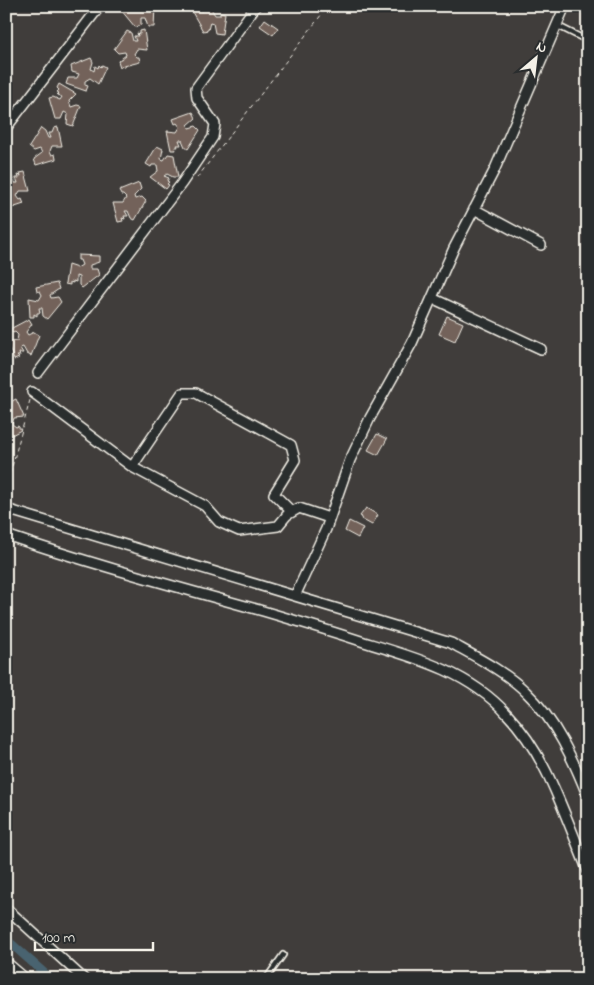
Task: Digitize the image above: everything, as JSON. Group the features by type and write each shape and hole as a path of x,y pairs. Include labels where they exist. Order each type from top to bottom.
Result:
{"street":[{"path":"6,128 100,6"},
{"path":"38,373 177,190 214,137 215,124 197,98 196,88 256,6"},
{"path":"295,596 329,518 350,460 412,343 474,209 494,171 565,6"},
{"path":"474,209 541,246"},
{"path":"432,298 541,349"},
{"path":"32,392 132,467 205,506 219,522 239,531 278,526 287,515 299,508 329,518"},
{"path":"132,467 182,394 196,394 291,445 295,460 274,494 292,512"},
{"path":"6,509 451,643 517,684 533,700 564,744 588,797"},
{"path":"6,535 54,551 323,629 423,660 459,675 496,702 536,753 548,774 588,871"},
{"path":"6,908 84,979"},
{"path":"6,962 26,979"}],"lane":[{"path":"556,24 588,41"},
{"path":"266,979 283,955"}],"path":[{"path":"194,181 328,6"},
{"path":"6,489 32,392"}],"building":[{"path":"131,6 144,6 147,10 150,6 155,6 154,27 148,27 145,18 141,18 141,25 135,27 121,10"},
{"path":"200,6 214,6 212,10 215,15 220,15 220,12 225,13 222,34 215,33 213,23 210,22 208,30 203,31 192,12 196,10 203,11 205,8"},
{"path":"265,19 278,28 273,35 260,26"},
{"path":"144,30 147,50 137,49 134,54 139,57 140,62 120,67 118,61 126,55 125,52 118,53 114,49 127,31 131,33 133,41 136,41 134,36 138,36 137,33 140,34 140,31"},
{"path":"91,58 93,62 91,69 94,71 95,66 98,68 99,65 106,67 98,84 90,78 85,81 85,85 88,86 86,91 66,84 68,78 77,78 79,74 72,72 71,66"},
{"path":"59,84 76,94 69,101 71,107 81,106 73,126 67,124 68,114 64,112 61,119 55,119 49,98 53,97 60,100 62,97 57,95 59,93 57,88"},
{"path":"193,112 196,118 188,125 189,128 196,126 200,130 188,149 182,140 179,140 181,145 175,147 176,150 171,150 167,131 177,132 180,127 177,123 175,124 173,119"},
{"path":"58,127 62,146 52,146 50,151 52,155 55,154 56,159 36,165 34,159 42,153 40,149 34,151 29,147 41,128 45,131 48,138 51,138 49,133 52,133 54,128"},
{"path":"157,146 163,149 161,159 164,160 168,154 174,155 178,177 167,174 164,176 169,178 167,184 169,185 166,189 150,177 158,171 157,165 152,165 151,167 146,164"},
{"path":"25,172 30,191 20,191 17,196 20,200 22,199 24,204 6,210 6,200 9,198 6,196 6,177 8,174 12,176 15,183 18,183 16,178 19,178 18,175 21,176 20,173"},
{"path":"139,183 141,189 134,196 135,199 142,197 146,201 135,220 131,218 128,211 125,211 128,216 124,216 125,219 122,218 123,221 118,222 113,203 123,203 126,198 119,191"},
{"path":"78,255 99,256 99,262 90,265 90,269 97,269 99,275 82,288 79,285 79,277 76,276 76,282 70,282 70,285 65,284 68,265 77,268 82,265 80,260 78,260"},
{"path":"57,283 59,289 50,295 51,298 58,297 61,302 47,319 43,316 42,308 39,308 40,313 37,313 37,316 34,314 34,317 30,317 29,298 39,300 42,295 40,291 37,292 36,287"},
{"path":"447,316 463,323 455,341 439,334"},
{"path":"29,319 32,324 26,332 28,335 34,332 39,335 31,356 27,354 23,347 20,348 23,353 19,353 20,356 17,356 19,358 14,360 7,342 17,341 18,335 10,329"},
{"path":"16,399 24,417 14,418 12,424 16,427 18,426 21,430 6,438 6,409 8,412 11,411 8,406 11,406 12,401"},
{"path":"377,434 387,439 378,455 368,450"},
{"path":"366,508 378,515 372,525 361,519 362,517 360,516"},
{"path":"349,521 363,528 358,538 345,531"}],"waterway":[{"path":"6,939 51,979"}]}
